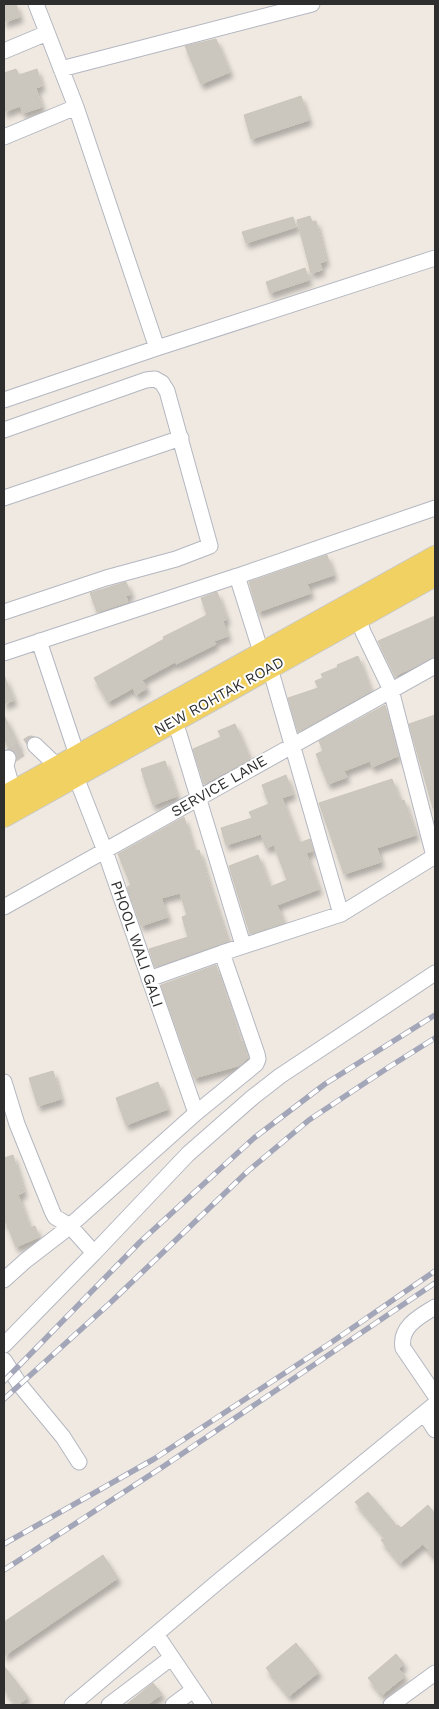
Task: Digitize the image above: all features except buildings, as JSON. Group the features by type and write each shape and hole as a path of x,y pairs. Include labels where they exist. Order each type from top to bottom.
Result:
{"main road":[{"name":"NEW ROHTAK ROAD","path":"4,817 174,721 266,660 435,556"},
{"name":"NEW ROHTAK ROAD","path":"8,793 77,755 266,660 359,619 435,576"}],"street":[{"path":"36,4 76,107 157,348"},
{"path":"61,69 312,4"},
{"path":"4,51 47,33"},
{"path":"4,137 76,107"},
{"path":"4,400 157,348 435,258"},
{"path":"4,430 146,380 155,379 162,383 167,390 210,546 176,559 106,578 4,612"},
{"path":"4,498 181,438"},
{"path":"4,653 235,577 435,508"},
{"path":"235,577 237,576 266,660 340,914"},
{"path":"149,979 222,952 340,914 435,856 391,690 363,632 359,619"},
{"path":"39,641 77,755"},
{"name":"SERVICE LANE","path":"4,907 435,666"},
{"path":"174,721 243,945"},
{"path":"35,745 57,766"},
{"path":"8,758 6,766 8,793"},
{"name":"PHOOL WALI GALI","path":"76,777 196,1113"},
{"path":"4,1280 70,1226 196,1113 256,1064 258,1059 222,952"},
{"path":"4,1344 188,1154 266,1086 435,973"},
{"path":"4,1082 11,1126 55,1217 70,1226 94,1253"},
{"path":"435,1307 412,1323 404,1335 402,1344 435,1395"},
{"path":"4,1360 30,1399 63,1437 79,1462"},
{"path":"72,1705 429,1408 435,1430"},
{"path":"156,1634 204,1705"},
{"path":"109,1705 171,1658"},
{"path":"391,1705 435,1673"},
{"path":"174,1705 194,1690"}],"tunnel":[{"path":"8,758 31,743 35,745"}],"railway":[{"path":"4,1381 140,1242 254,1138 325,1084 435,1015"},
{"path":"4,1399 109,1304 248,1171 309,1120 435,1038"},
{"path":"4,1544 154,1459 332,1342 435,1271"},
{"path":"4,1570 164,1466 435,1283"}]}
